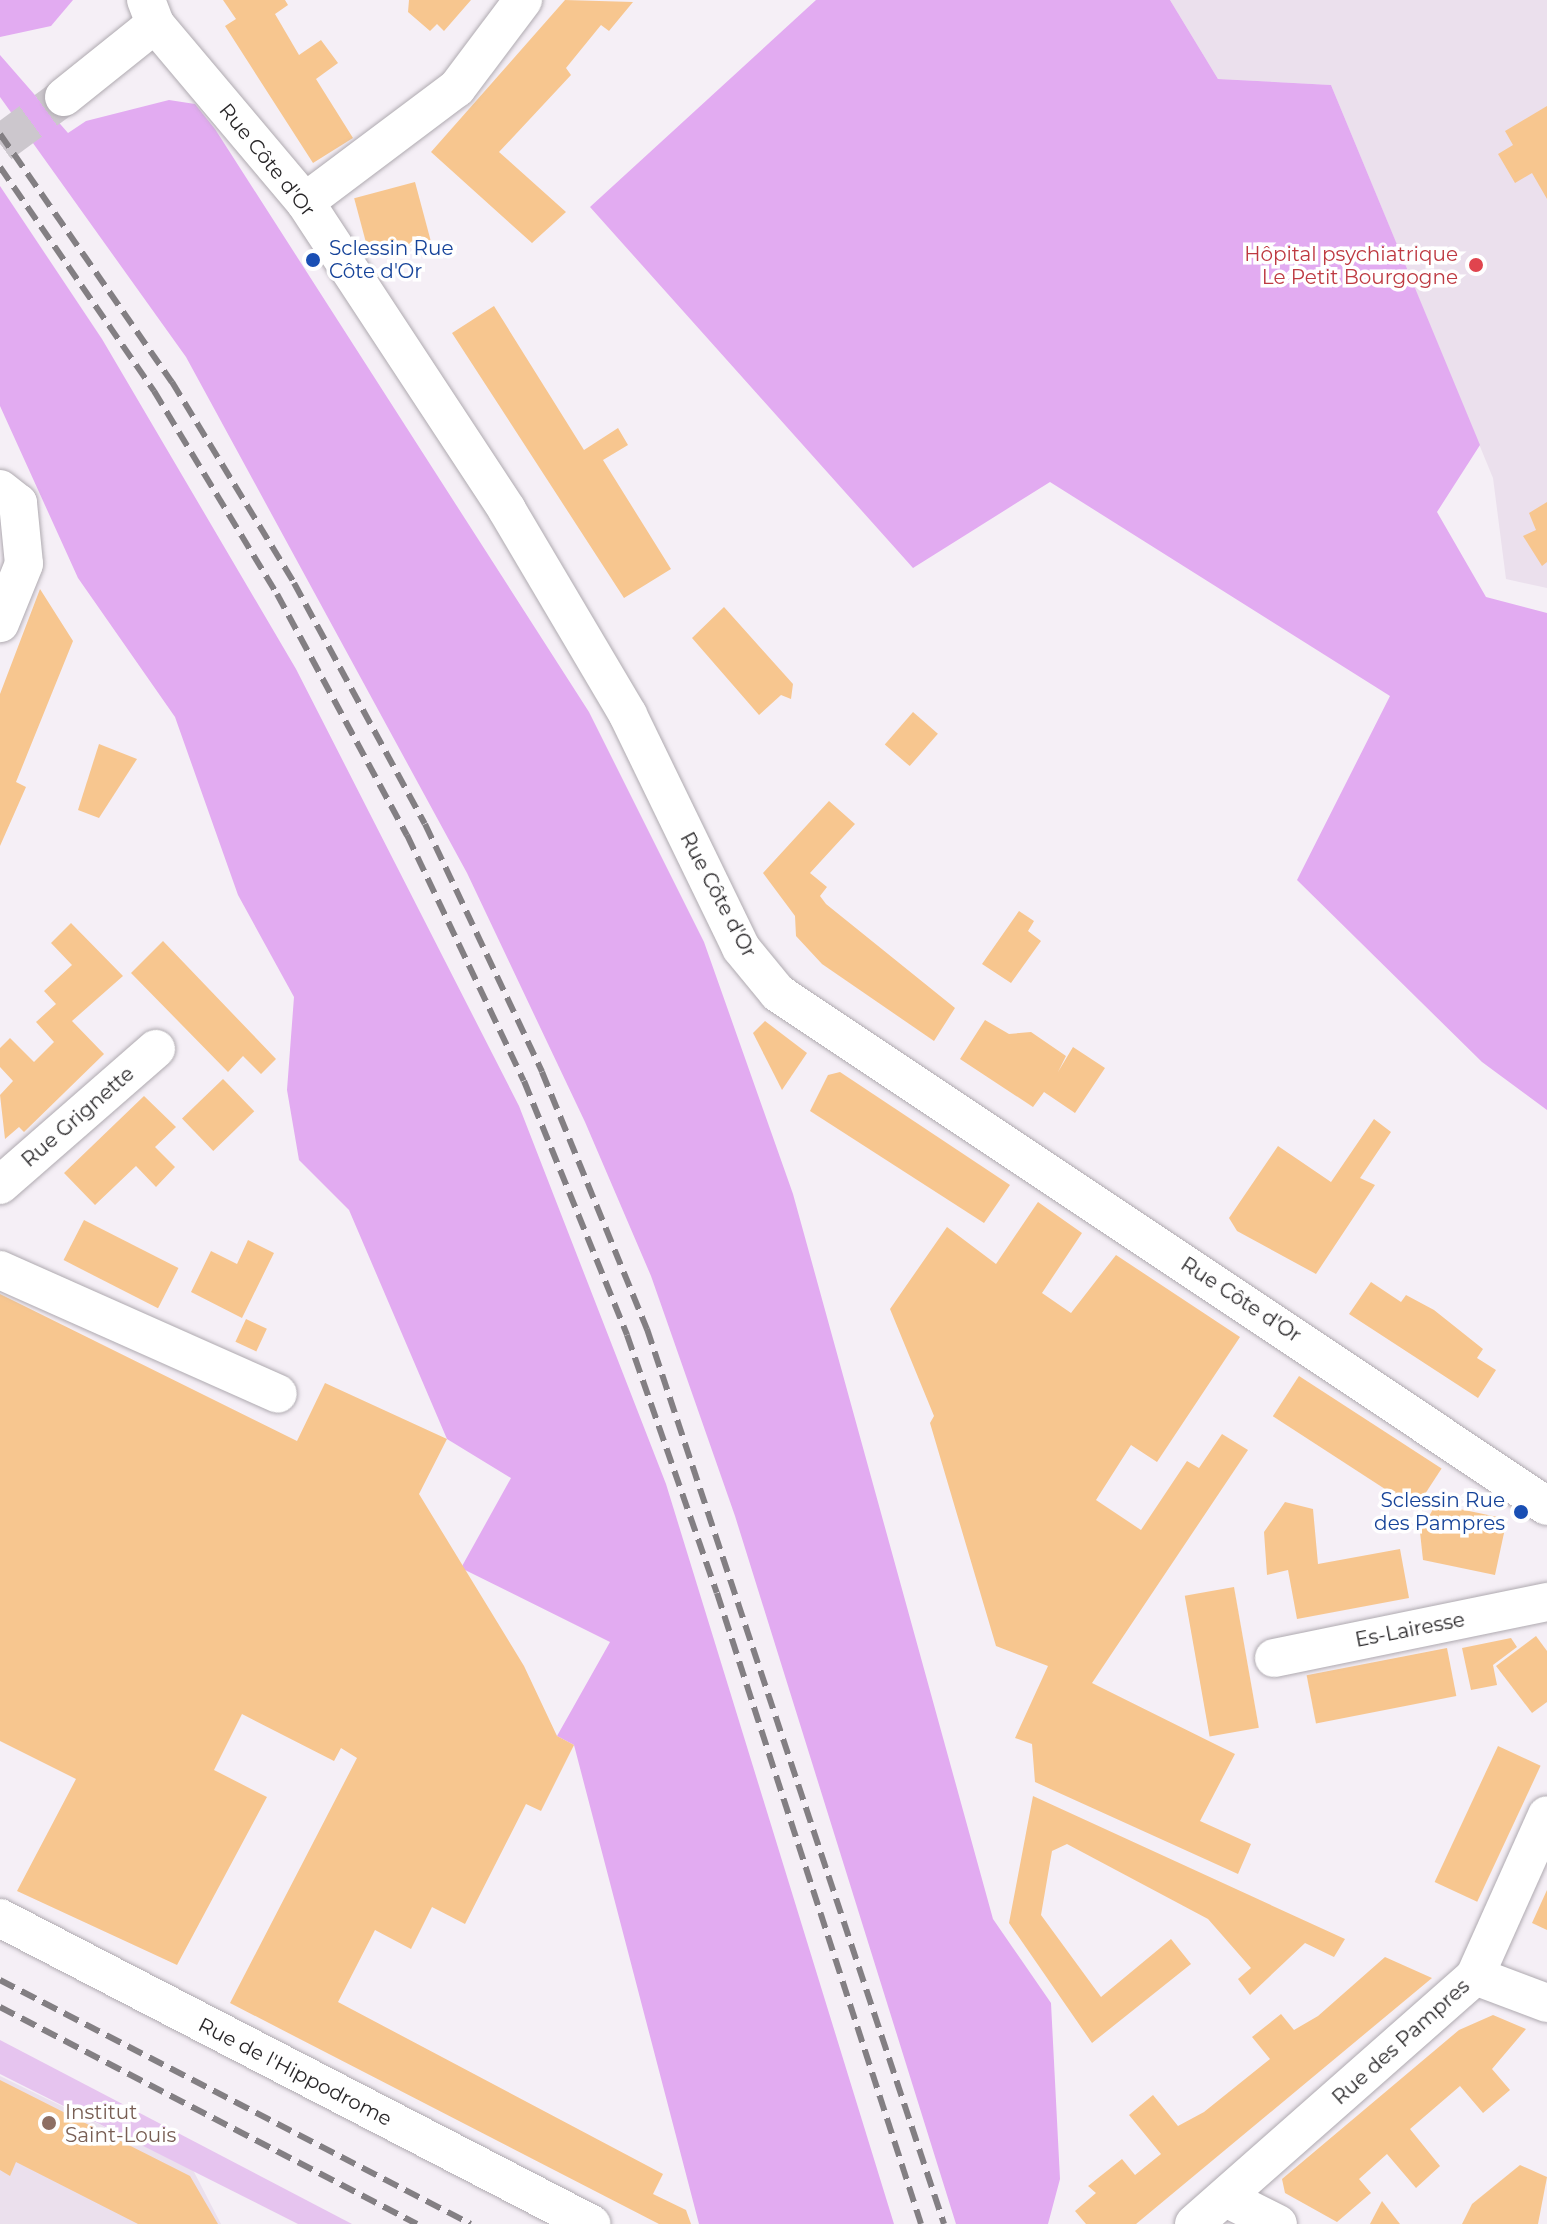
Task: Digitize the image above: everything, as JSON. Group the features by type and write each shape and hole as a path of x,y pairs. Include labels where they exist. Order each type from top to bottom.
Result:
{"street":[{"path":"305,202 457,88 523,0"},
{"path":"64,97 150,12"},
{"name":"Rue Côte d'Or","path":"150,12 305,202 507,510 628,715 741,948 778,993 1547,1506"},
{"path":"0,489 18,503 24,564 0,623"},
{"name":"Rue Grignette","path":"0,1185 156,1049"},
{"path":"0,1270 278,1394"},
{"name":"Es-Lairesse","path":"1274,1658 1547,1602"},
{"name":"Rue des Pampres","path":"1194,2224 1475,1976 1547,1815"},
{"name":"Rue de l'Hippodrome","path":"0,1918 591,2224"},
{"path":"1475,1976 1547,2003"},
{"path":"1226,2198 1278,2224"}],"shaded area":[{"path":"0,0 73,0 51,26 0,37"},
{"path":"816,0 1170,0 1218,79 1331,85 1480,445 1437,512 1486,597 1547,613 1547,1110 1482,1062 1297,880 1390,696 1050,482 913,568 590,207"},
{"name":"Hôpital psychiatrique Le Petit Bourgogne","path":"1170,0 1547,0 1547,588 1506,579 1493,478 1331,85 1218,79"},
{"path":"0,55 68,133 86,121 169,100 195,104 215,129 589,712 704,942 793,1194 993,1919 1051,2003 1060,2179 1048,2224 956,2224 735,1516 651,1276 585,1122 467,873 186,357 0,97"},
{"path":"0,186 102,339 296,669 519,1106 666,1484 894,2224 699,2224 574,1745 557,1736 610,1642 461,1568 511,1478 447,1439 349,1210 299,1160 287,1090 294,997 238,895 175,717 78,578 0,406"},
{"path":"0,2040 352,2224 298,2224 0,2074"},
{"name":"Institut Saint-Louis","path":"0,2076 193,2170 221,2224 0,2224"}],"building":[{"path":"223,0 285,0 288,5 275,14 299,55 321,40 338,63 316,79 353,138 313,163 225,26 236,19"},
{"path":"409,0 471,0 444,31 437,24 430,31 408,12"},
{"path":"565,0 633,2 609,31 601,25 566,68 571,75 499,152 566,212 532,243 431,152"},
{"path":"1547,106 1547,199 1532,173 1515,183 1498,154 1513,145 1505,131"},
{"path":"415,182 431,240 370,256 354,198"},
{"path":"494,306 584,450 618,428 628,445 603,460 671,569 624,598 452,333"},
{"path":"1547,502 1547,562 1542,566 1523,536 1536,530 1529,513"},
{"path":"40,589 73,641 16,782 26,787 0,846 0,694"},
{"path":"724,607 793,684 791,699 781,695 759,715 692,638"},
{"path":"913,712 938,734 910,766 885,744"},
{"path":"99,744 137,759 99,818 78,810"},
{"path":"829,801 855,824 810,873 827,887 820,896 955,1008 934,1041 822,964 796,936 795,916 763,873"},
{"path":"1019,911 1034,921 1028,931 1041,941 1011,983 982,964"},
{"path":"71,923 123,976 72,1021 104,1054 24,1132 19,1127 5,1139 0,1095 13,1081 0,1067 0,1048 10,1038 34,1062 54,1042 36,1022 56,1004 44,991 72,965 51,943"},
{"path":"163,941 276,1059 261,1074 243,1056 228,1072 131,973"},
{"path":"985,1020 1009,1034 1031,1032 1066,1056 1058,1072 1073,1047 1105,1068 1075,1113 1044,1092 1033,1107 960,1059"},
{"path":"765,1021 807,1053 782,1090 753,1033"},
{"path":"840,1072 1010,1185 984,1223 810,1111 828,1075"},
{"path":"223,1079 254,1111 213,1151 182,1119"},
{"path":"144,1096 176,1127 155,1147 175,1167 156,1187 136,1166 95,1205 64,1173"},
{"path":"1374,1119 1391,1132 1360,1178 1375,1185 1316,1274 1237,1231 1229,1218 1278,1146 1331,1182"},
{"path":"1038,1202 1082,1233 1042,1293 1071,1313 1116,1255 1240,1337 1157,1462 1131,1445 1096,1500 1141,1530 1187,1461 1199,1468 1222,1434 1248,1450 1092,1683 1235,1754 1200,1821 1251,1844 1238,1874 1035,1782 1032,1744 1015,1738 1048,1666 996,1646 930,1423 934,1416 890,1309 947,1227 996,1264"},
{"path":"84,1220 178,1268 158,1308 64,1260"},
{"path":"248,1240 274,1253 242,1318 191,1292 211,1251 237,1264"},
{"path":"1371,1282 1401,1302 1406,1295 1434,1310 1483,1349 1477,1358 1496,1370 1478,1398 1349,1314"},
{"path":"0,1294 297,1441 325,1383 447,1439 419,1494 524,1666 557,1736 574,1745 541,1811 526,1804 465,1924 432,1907 411,1949 375,1930 338,2002 663,2174 653,2194 686,2210 691,2224 659,2224 230,2003 357,1758 341,1748 334,1761 242,1714 214,1770 267,1797 177,1965 17,1891 76,1779 0,1741"},
{"path":"246,1319 267,1329 256,1351 235,1342"},
{"path":"1299,1376 1442,1469 1415,1509 1273,1416"},
{"path":"1285,1502 1313,1509 1318,1564 1400,1549 1409,1598 1297,1619 1288,1570 1267,1575 1264,1532"},
{"path":"1436,1504 1507,1519 1495,1575 1423,1560 1420,1532"},
{"path":"1234,1587 1259,1728 1210,1737 1185,1596"},
{"path":"1536,1636 1547,1651 1547,1702 1532,1713 1496,1666"},
{"path":"1511,1638 1517,1647 1493,1665 1497,1685 1471,1690 1462,1648"},
{"path":"1447,1648 1456,1696 1316,1723 1307,1675"},
{"path":"1498,1746 1541,1766 1477,1902 1435,1882"},
{"path":"1033,1796 1345,1939 1334,1957 1305,1943 1250,1995 1238,1979 1251,1968 1208,1919 1067,1844 1052,1851 1041,1915 1101,1997 1171,1939 1191,1964 1092,2043 1009,1923"},
{"path":"1547,1890 1547,1930 1532,1923"},
{"path":"1385,1957 1432,1978 1136,2224 1086,2224 1075,2211 1096,2193 1088,2186 1122,2159 1135,2175 1161,2154 1129,2115 1153,2095 1178,2126 1204,2112 1270,2059 1252,2037 1281,2014 1294,2030 1318,2016"},
{"path":"1493,2015 1526,2029 1492,2069 1510,2090 1483,2113 1460,2086 1410,2129 1440,2166 1416,2188 1387,2154 1359,2179 1371,2193 1337,2222 1285,2193 1282,2179 1459,2030"},
{"name":"Institut Saint-Louis","path":"0,2080 190,2176 218,2224 138,2224 16,2162 10,2176 0,2170"},
{"path":"1520,2165 1547,2177 1538,2224 1462,2224 1472,2204"},
{"path":"1382,2201 1400,2224 1370,2224"}],"tunnel":[{"path":"0,144 64,97"}],"railway":[{"path":"0,134 172,382 294,583 425,824 542,1072 647,1329 944,2224"},
{"path":"0,167 154,391 277,594 407,835 524,1081 627,1335 717,1593 921,2224"},
{"path":"0,1980 471,2224"},
{"path":"0,2007 417,2224"}],"place":[{"name":"Sclessin Rue Côte d'Or","path":"313,260"},
{"name":"Hôpital psychiatrique Le Petit Bourgogne","path":"1476,265"},
{"name":"Sclessin Rue des Pampres","path":"1521,1512"},
{"name":"Institut Saint-Louis","path":"49,2123"}]}
